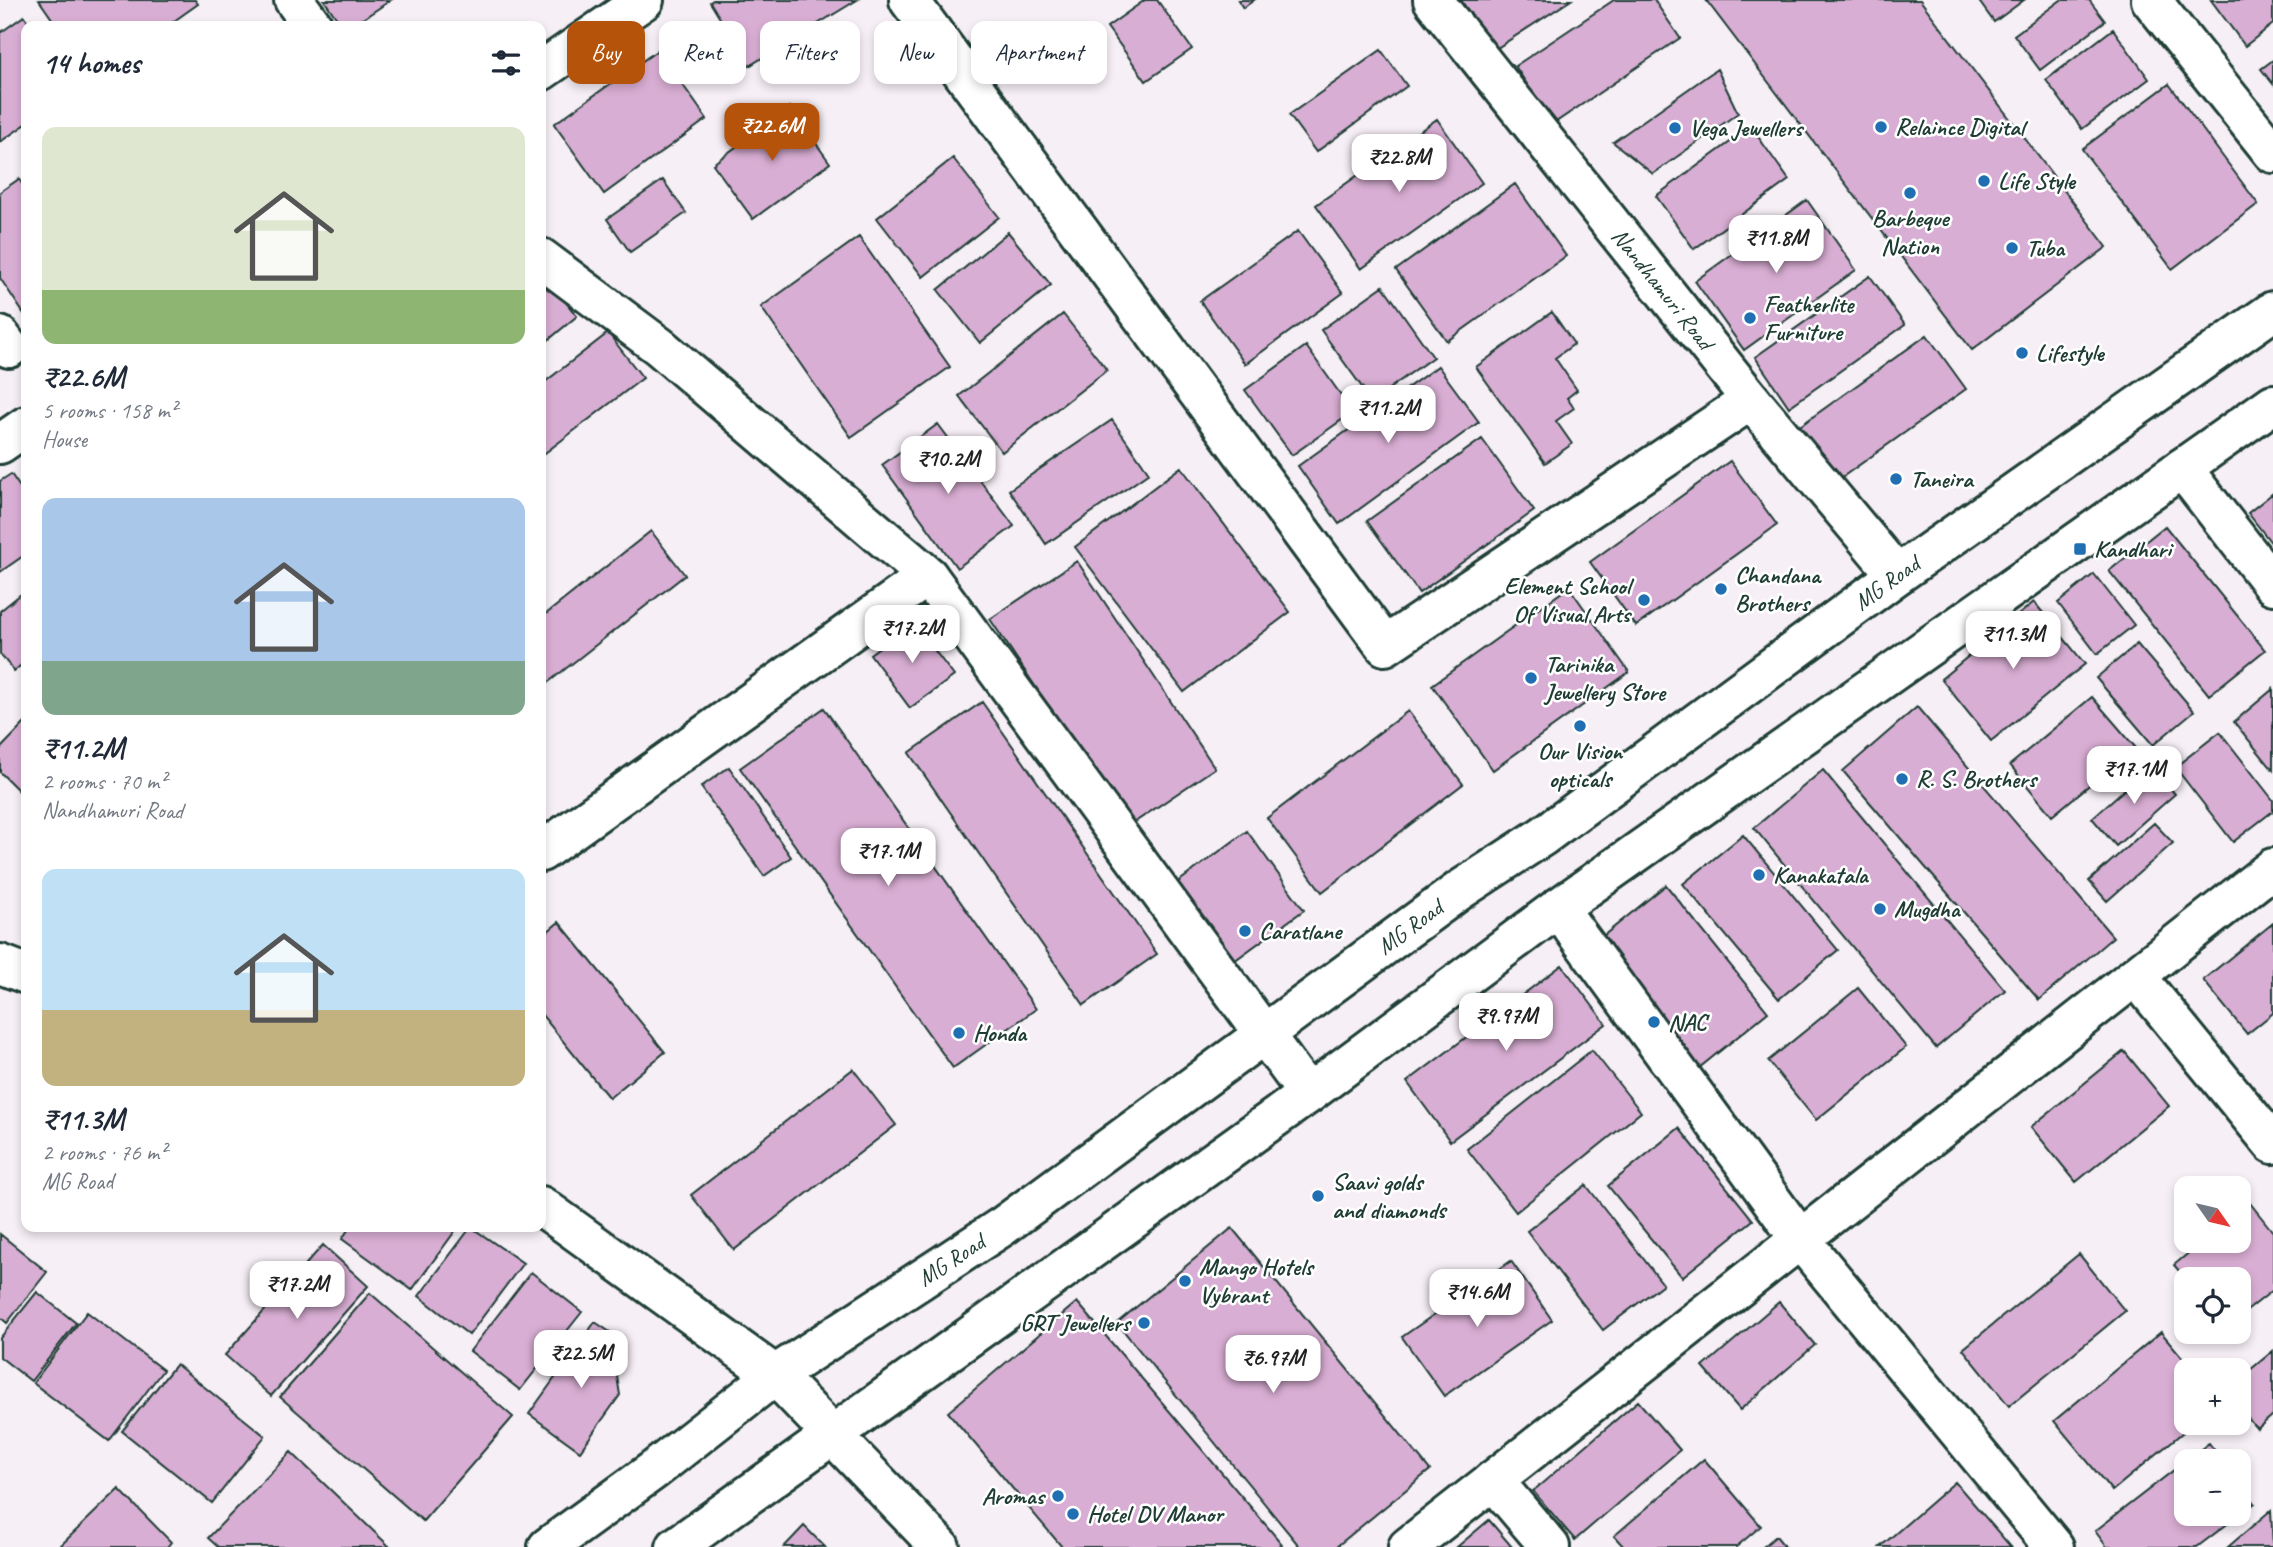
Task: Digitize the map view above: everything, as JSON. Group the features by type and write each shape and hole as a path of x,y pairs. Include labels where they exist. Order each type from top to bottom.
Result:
{"street":[{"path":"294,0 309,21"},
{"path":"546,68 644,0"},
{"path":"909,0 1385,646 1751,400"},
{"name":"Nandhamuri Road","path":"1433,0 1751,400 1897,575"},
{"path":"2151,0 2273,153"},
{"path":"546,262 660,347 928,576 1308,1094"},
{"name":"MG Road","path":"548,1547 654,1470 775,1375 1003,1226 1460,890 1543,836 1897,575 2273,311"},
{"path":"677,1547 1308,1094 1558,908 2273,404"},
{"path":"0,444 21,429"},
{"path":"2182,468 2273,585"},
{"path":"546,848 928,576"},
{"path":"1408,1547 2273,868"},
{"path":"1558,908 1800,1239 2054,1547"},
{"path":"0,964 21,972"},
{"path":"2136,976 2273,1144"},
{"path":"546,1210 775,1375 940,1547"},
{"path":"1493,1480 1550,1547"}],"building":[{"path":"39,0 195,0 198,4 174,21 54,21"},
{"path":"324,0 391,0 360,21 339,21"},
{"path":"857,0 823,21 760,21 760,59 749,66 746,61 746,21 722,21 710,2"},
{"path":"1145,0 1157,0 1192,49 1146,81 1107,27"},
{"path":"1238,0 1254,0 1243,8"},
{"path":"1461,0 1571,0 1494,50"},
{"path":"1614,0 1654,0 1680,38 1553,124 1515,66"},
{"path":"1706,0 1920,0 2107,247 1972,350"},
{"path":"1978,0 2024,0 1994,22"},
{"path":"2061,0 2089,0 2105,21 2040,70 2014,35"},
{"path":"2211,0 2273,0 2273,24 2245,46"},
{"path":"24,16 28,21 21,21 21,127 0,142 0,33"},
{"path":"2113,29 2149,79 2082,129 2046,80"},
{"path":"658,50 659,84 682,84 707,119 604,194 554,124 610,84 645,84 645,59"},
{"path":"1381,50 1407,86 1316,152 1289,115"},
{"path":"2273,60 2273,84 2261,69"},
{"name":"Vega Jewellers","path":"1717,69 1738,113 1653,174 1613,142"},
{"path":"2169,84 2258,204 2172,269 2082,149"},
{"path":"790,107 830,163 753,219 713,164"},
{"path":"1437,119 1482,183 1361,269 1316,205"},
{"path":"1751,127 1789,180 1694,249 1656,196"},
{"path":"953,158 999,217 923,277 877,218"},
{"path":"19,179 21,182 21,310 0,278 0,192"},
{"path":"663,180 686,213 630,252 607,219"},
{"path":"1515,184 1566,256 1447,341 1396,270"},
{"path":"1807,200 1856,270 1744,350 1695,281"},
{"path":"1298,231 1343,293 1245,364 1200,301"},
{"path":"1008,232 1051,285 980,343 938,290"},
{"path":"859,237 950,367 851,437 761,307"},
{"path":"1870,276 1905,325 1789,407 1755,357"},
{"path":"548,280 577,316 546,342"},
{"path":"1383,286 1433,357 1372,401 1321,330"},
{"path":"1552,312 1574,344 1555,358 1577,390 1567,398 1574,408 1556,421 1572,444 1545,463 1476,367"},
{"path":"1063,314 1107,370 1002,452 959,396"},
{"path":"608,333 643,378 546,452 546,381"},
{"path":"1927,335 1966,389 1838,480 1800,426"},
{"path":"1306,346 1353,412 1292,455 1245,390"},
{"path":"1438,366 1479,422 1339,524 1298,466"},
{"path":"1112,420 1149,473 1046,544 1009,490"},
{"path":"938,424 1014,526 957,568 882,465"},
{"path":"1482,439 1534,511 1419,593 1367,521"},
{"path":"1730,461 1777,525 1636,626 1590,562"},
{"path":"1181,467 1290,612 1184,692 1075,547"},
{"path":"11,474 21,489 21,557 0,572 0,481"},
{"path":"2273,493 2273,545 2248,513"},
{"path":"2165,526 2265,650 2209,695 2109,571"},
{"path":"651,531 685,575 546,684 546,614"},
{"path":"1077,561 1215,768 1129,826 990,619"},
{"path":"2094,574 2134,625 2097,654 2058,603"},
{"name":"Tarinika Jewellery Store","path":"1569,587 1629,672 1493,770 1432,685"},
{"path":"21,594 21,665 14,671 0,654 0,611"},
{"path":"2034,602 2085,664 1991,741 1941,679"},
{"path":"913,622 954,676 910,708 870,654"},
{"path":"2137,644 2194,711 2153,745 2096,678"},
{"path":"2273,689 2273,770 2234,722"},
{"path":"2092,697 2135,747 2052,816 2010,765"},
{"path":"982,702 1157,954 1084,1005 909,753"},
{"path":"1917,707 2113,937 2039,1000 1843,771"},
{"path":"824,708 1036,1009 953,1068 740,768"},
{"path":"1408,711 1463,784 1322,892 1267,818"},
{"path":"21,727 21,793 0,772 0,749"},
{"path":"2220,732 2273,800 2273,811 2233,842 2175,767"},
{"path":"2151,766 2175,794 2116,846 2092,818"},
{"path":"729,767 791,857 764,876 701,787"},
{"name":"Mugdha","path":"1823,770 2005,990 1936,1048 1754,828"},
{"path":"2154,823 2173,843 2107,901 2089,881"},
{"path":"1247,831 1304,910 1227,966 1170,888"},
{"path":"1743,835 1838,950 1779,999 1683,884"},
{"path":"1666,885 1768,1012 1699,1068 1597,941"},
{"path":"559,922 665,1052 609,1098 546,1020 546,933"},
{"path":"2273,923 2273,1013 2247,1034 2203,980"},
{"path":"1562,965 1606,1024 1450,1141 1407,1082"},
{"path":"1858,988 1906,1047 1816,1120 1768,1061"},
{"path":"1592,1050 1641,1112 1516,1212 1467,1149"},
{"path":"2124,1051 2169,1106 2076,1182 2031,1127"},
{"path":"853,1069 896,1125 734,1250 691,1195"},
{"path":"1679,1128 1753,1220 1682,1277 1608,1186"},
{"path":"1586,1185 1663,1284 1603,1330 1527,1231"},
{"path":"2251,1204 2273,1232 2273,1290 2251,1308 2251,1267 2174,1265 2188,1253 2251,1253"},
{"path":"1232,1228 1430,1470 1336,1547 1300,1547 1117,1323"},
{"path":"347,1232 454,1232 412,1290 342,1239"},
{"path":"467,1232 478,1232 523,1263 469,1335 419,1296"},
{"path":"0,1234 47,1272 7,1323 0,1317"},
{"path":"323,1245 368,1286 271,1396 225,1355"},
{"path":"2079,1254 2125,1311 2009,1406 1963,1349"},
{"path":"1511,1261 1552,1320 1444,1396 1402,1337"},
{"path":"531,1272 582,1312 520,1390 470,1351"},
{"path":"37,1292 76,1323 31,1381 0,1357 0,1338"},
{"path":"370,1293 513,1417 423,1521 280,1397"},
{"path":"1077,1302 1282,1544 1278,1547 1062,1547 948,1412"},
{"path":"1779,1302 1815,1345 1740,1410 1703,1367"},
{"path":"87,1312 163,1370 109,1441 33,1383"},
{"path":"595,1322 610,1332 620,1395 580,1451 529,1414"},
{"path":"2161,1332 2183,1358 2174,1358 2174,1435 2180,1435 2112,1491 2054,1421"},
{"path":"2273,1351 2273,1415 2257,1429 2251,1422 2251,1369"},
{"path":"176,1364 265,1436 212,1503 122,1431"},
{"path":"1638,1401 1680,1450 1575,1540 1533,1491"},
{"path":"2209,1443 2214,1449 2201,1449"},
{"path":"291,1452 390,1547 218,1547 208,1538"},
{"path":"1704,1459 1761,1526 1736,1547 1624,1547 1614,1536"},
{"path":"2174,1470 2174,1526 2225,1526 2197,1547 2107,1547 2095,1531"},
{"path":"1955,1482 2011,1547 1880,1547"},
{"path":"119,1489 171,1542 167,1547 59,1547"},
{"path":"2271,1510 2273,1547 2228,1547"},
{"path":"1489,1520 1512,1547 1457,1547"},
{"path":"804,1526 825,1547 784,1547"},
{"path":"1776,1536 1785,1547 1763,1547"}],"place":[{"name":"Relaince Digital","path":"1881,127"},
{"name":"Vega Jewellers","path":"1675,128"},
{"name":"Life Style","path":"1984,181"},
{"name":"Barbeque Nation","path":"1910,193"},
{"name":"Tuba","path":"2012,248"},
{"name":"Featherlite Furniture","path":"1750,318"},
{"name":"Lifestyle","path":"2022,353"},
{"name":"Taneira","path":"1896,479"},
{"name":"Kandhari","path":"2080,549"},
{"name":"Chandana Brothers","path":"1721,589"},
{"name":"Element School Of Visual Arts","path":"1644,600"},
{"name":"Tarinika Jewellery Store","path":"1531,678"},
{"name":"Our Vision opticals","path":"1580,726"},
{"name":"R. S. Brothers","path":"1902,779"},
{"name":"Kanakatala","path":"1759,875"},
{"name":"Mugdha","path":"1880,909"},
{"name":"Caratlane","path":"1245,931"},
{"name":"NAC","path":"1654,1022"},
{"name":"Honda","path":"959,1033"},
{"name":"Saavi golds and diamonds","path":"1318,1196"},
{"name":"Mango Hotels Vybrant","path":"1185,1281"},
{"name":"GRT Jewellers","path":"1144,1323"},
{"name":"Aromas","path":"1058,1496"},
{"name":"Hotel DV Manor","path":"1073,1514"}]}
